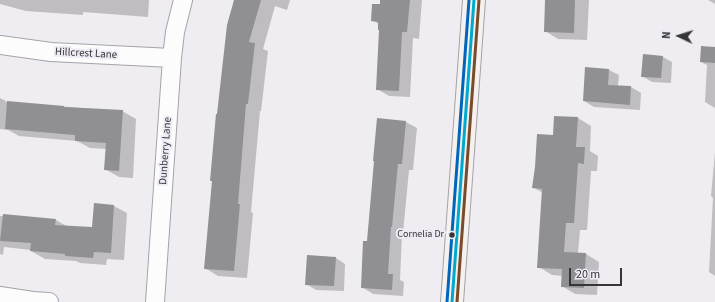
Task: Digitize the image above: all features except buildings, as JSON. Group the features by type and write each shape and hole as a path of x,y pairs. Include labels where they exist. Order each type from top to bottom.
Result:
{"street":[{"name":"Dunberry Lane","path":"155,302 172,58 175,32 183,0"},
{"path":"452,302 474,0"},
{"name":"Hillcrest Lane","path":"0,45 51,52 172,58"},
{"path":"0,296 49,302"}],"transit line":[{"path":"447,302 469,0"},
{"path":"452,302 474,0"},
{"path":"457,302 479,0"}],"place":[{"name":"Cornelia Dr","path":"452,235"}]}
